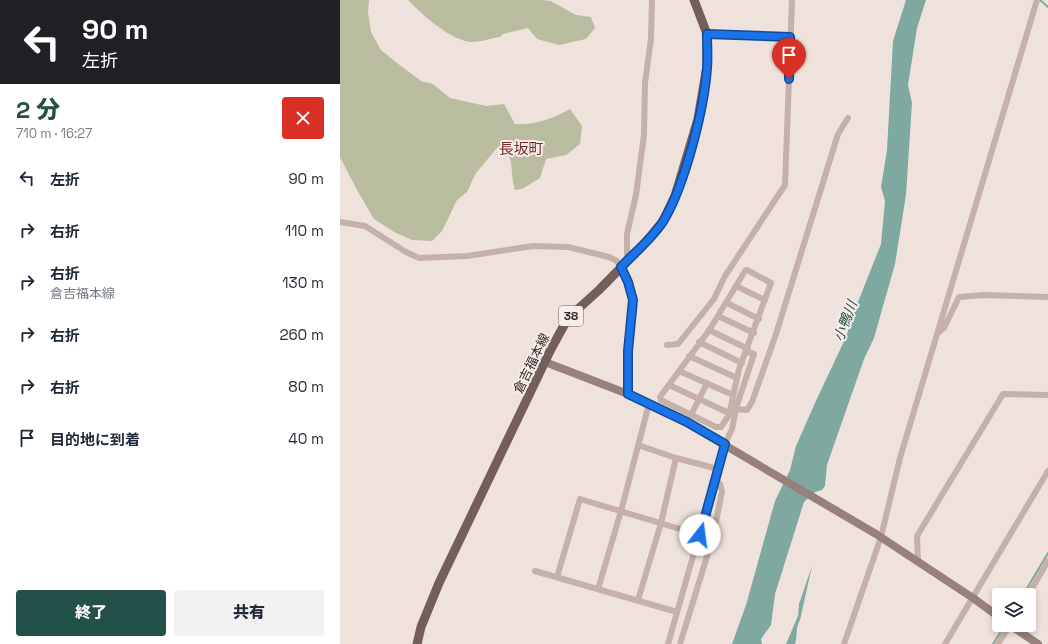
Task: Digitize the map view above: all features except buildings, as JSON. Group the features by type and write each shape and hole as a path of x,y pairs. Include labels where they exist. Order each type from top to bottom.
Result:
{"main road":[{"name":"倉吉福本線","path":"417,644 421,627 439,583 545,362 568,318 624,264 663,221 676,196 690,150 705,86 707,66 707,34 694,0"}],"street":[{"path":"628,394 628,351 633,300 624,264 627,234 636,195 644,135 645,83 651,39 652,0"},
{"path":"667,346 678,344 714,299 725,276 784,188 786,182 792,0"},
{"path":"844,644 878,535 1037,0"},
{"path":"707,34 790,37"},
{"path":"737,409 748,410 752,402 776,334 838,134 848,118"},
{"path":"340,222 365,226 406,252 419,258 467,256 533,246 568,247 609,257 624,264"},
{"path":"747,270 771,283 737,378 725,424 721,427 716,427 661,400 660,397 709,330 727,303 736,286 747,270"},
{"path":"736,286 765,300"},
{"path":"937,334 944,328 959,296 984,295 1048,297"},
{"path":"727,303 759,318"},
{"path":"718,316 754,333"},
{"path":"668,644 725,444 732,429 754,354 709,330"},
{"path":"699,342 742,363"},
{"path":"689,356 737,378"},
{"path":"545,362 628,394 687,422 878,535 918,560 992,613"},
{"path":"679,371 733,395"},
{"path":"691,415 706,383"},
{"path":"669,385 729,413"},
{"path":"918,560 917,536 1002,394 1048,396"},
{"path":"598,589 621,511 649,404"},
{"path":"638,445 676,458 718,468"},
{"path":"638,600 661,523 676,458"},
{"path":"945,644 1048,471"},
{"path":"680,644 713,537 722,491 720,484 715,479"},
{"path":"557,577 580,499 700,535"},
{"path":"1032,588 1048,561"},
{"path":"536,571 677,612"},
{"path":"998,644 1006,632"},
{"path":"1020,632 1038,644"}],"green space":[{"path":"340,0 369,0 368,12 371,32 381,50 421,81 433,84 450,98 486,106 504,104 515,124 536,123 570,109 582,126 580,144 566,155 546,159 540,178 522,189 515,190 511,161 502,145 496,149 476,173 467,192 457,200 442,231 432,241 412,240 394,232 374,219 340,157"},
{"path":"408,0 551,1 576,15 591,17 595,28 586,39 559,45 537,39 528,28 503,34 500,37 472,42 464,41 438,26"}],"water":[{"path":"906,0 926,0 917,28 908,85 912,103 906,195 895,264 874,338 864,359 827,465 825,486 822,490 815,492 804,502 775,594 771,625 761,639 762,644 732,644 746,605 775,501 790,470 796,446 846,337 856,307 881,244 885,201 881,187 887,150 893,41"},
{"path":"812,566 795,644 786,644 798,616 799,604"}],"waterway":[{"path":"1040,0 1048,7"},
{"path":"1027,588 1048,553"},
{"path":"993,644 1001,632"}],"district":[{"name":"長坂町","path":"521,149"}],"route":[{"path":"700,535 725,444 687,422 628,394 628,351 633,300 628,282 621,267 645,243 663,221 676,196 690,150 705,86 707,66 707,34 790,37 789,79"}],"water label":[{"name":"小鴨川","path":"845,321"}]}
